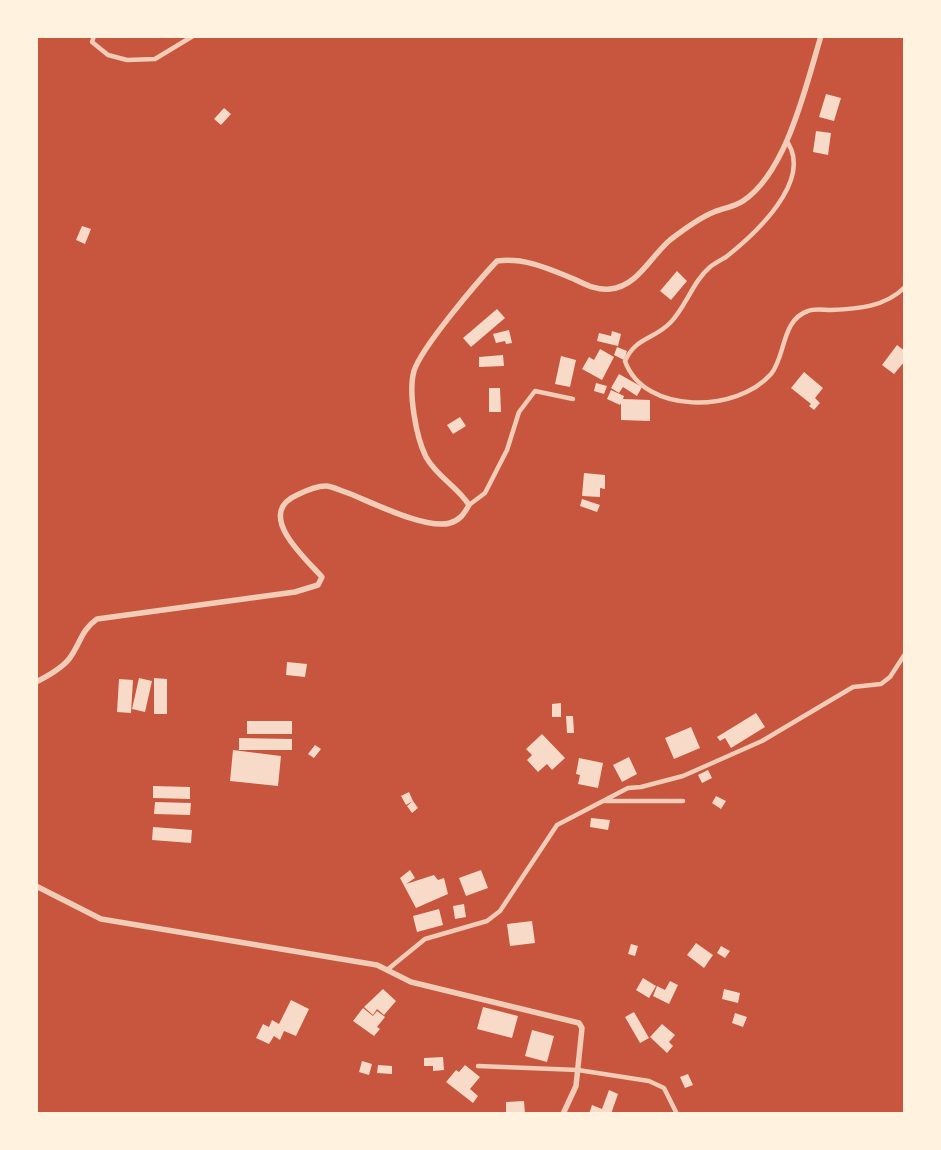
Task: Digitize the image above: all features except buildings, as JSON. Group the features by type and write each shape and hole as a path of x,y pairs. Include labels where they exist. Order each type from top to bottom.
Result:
{"street":[{"path":"94,36 92,42 108,55 127,60 155,59 193,36"},
{"path":"469,505 456,488 443,479 434,469 426,456 416,423 412,380 419,358 497,262 519,261 543,267 588,286 607,290 620,288 634,278 679,233 715,212 731,207 751,195 761,184 788,143 821,36"},
{"path":"788,143 795,160 793,178 785,194 770,214 741,243 709,268 669,324 654,336 640,340 630,350 625,361 629,373 643,387 663,398 685,402 710,401 740,394 770,374 779,360 788,330 808,310 871,306 892,298 905,287"},
{"path":"36,682 52,674 70,658 84,630 97,619 295,592 318,585 322,577 289,541 282,521 281,513 284,504 306,491 326,486 436,524 449,523 462,516 469,505 485,493 507,450 519,412 535,391 573,399"},
{"path":"387,970 424,939 487,921 494,916 510,898 557,825 628,788 641,787 683,776 762,741 853,687 881,684 890,677 905,654"},
{"path":"600,801 682,801"},
{"path":"36,886 101,919 377,965 411,982 579,1023 582,1028 575,1093 564,1114"},
{"path":"478,1066 578,1070 656,1083 664,1088 677,1114"}]}
